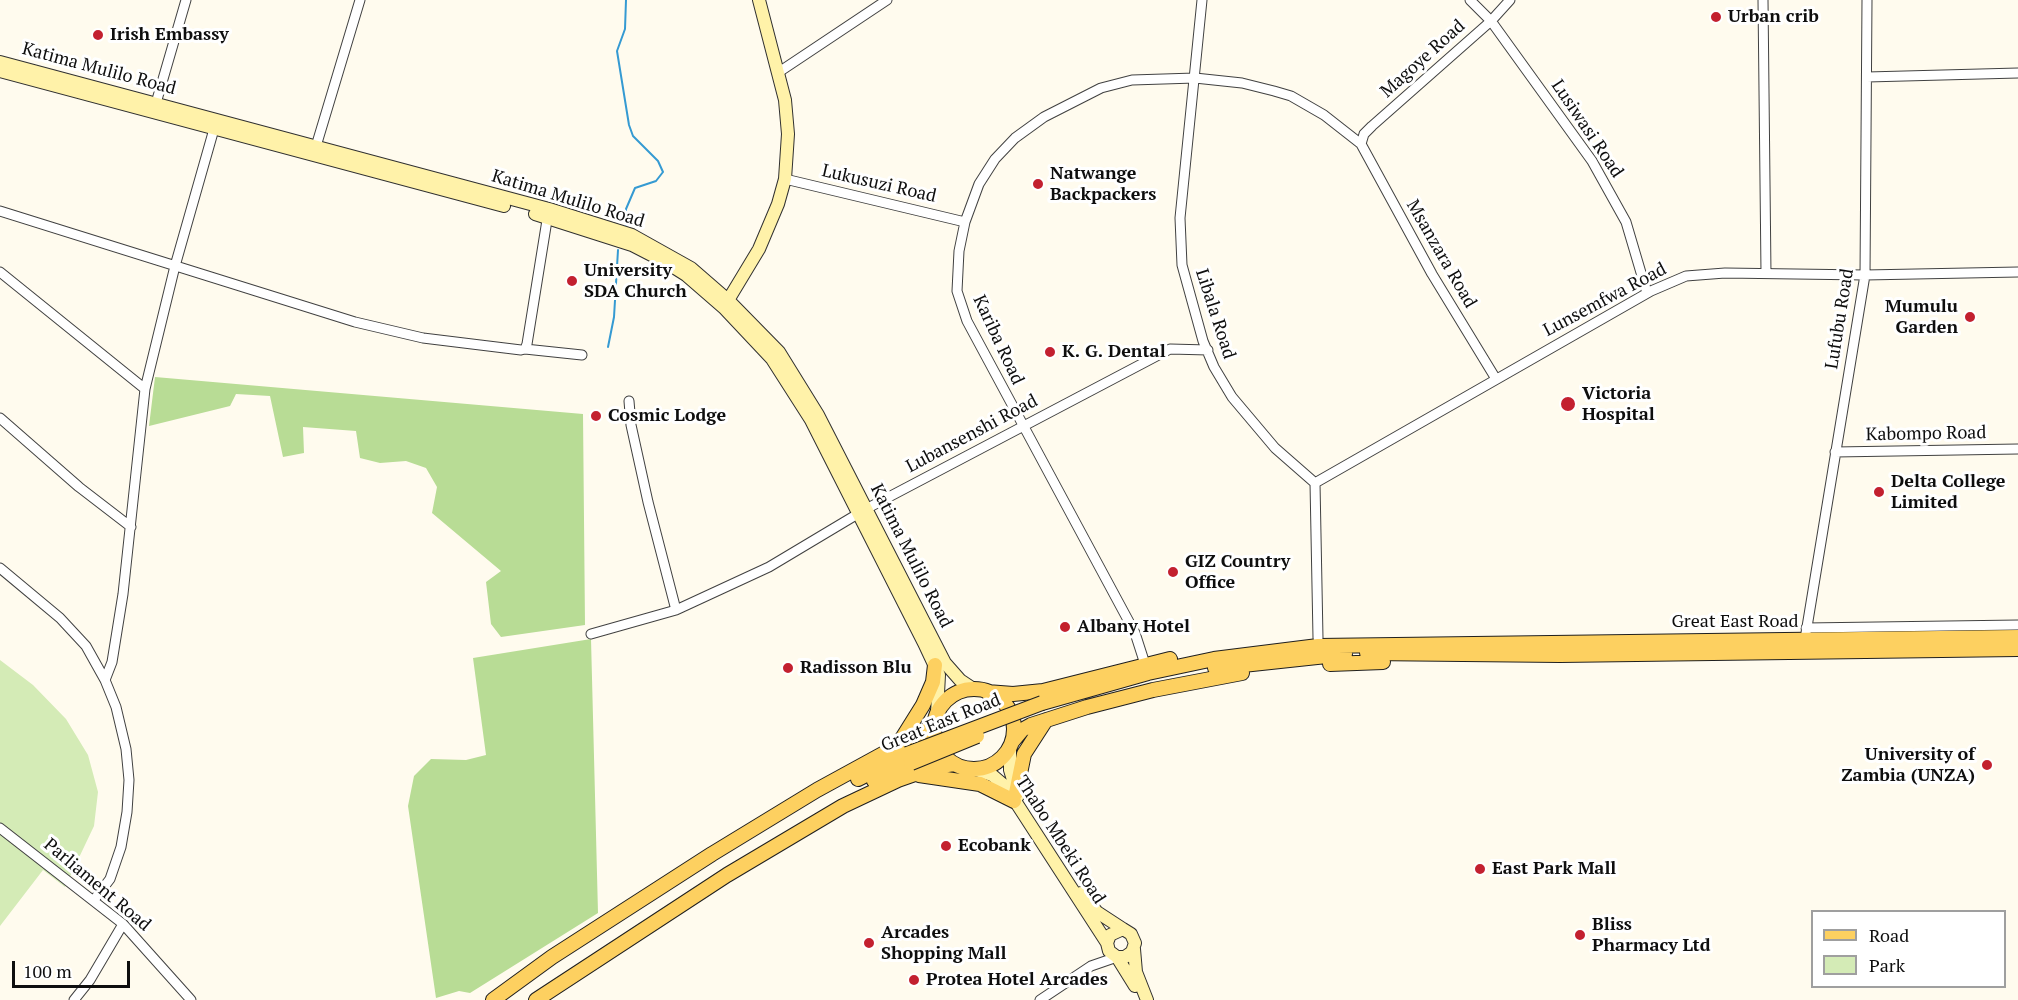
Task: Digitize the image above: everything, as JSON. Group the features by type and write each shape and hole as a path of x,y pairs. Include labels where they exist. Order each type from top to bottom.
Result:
{"main road":[{"path":"726,304 770,228 785,179 788,134 780,72 759,0"},
{"name":"Katima Mulilo Road","path":"0,62 215,124 632,235 691,268 726,304 768,339 800,383 935,665 940,683 936,719"},
{"name":"Katima Mulilo Road","path":"0,71 155,106"},
{"name":"Katima Mulilo Road","path":"862,512 945,663 960,680 981,691"},
{"name":"Great East Road","path":"493,1000 552,957 712,854 817,790 1044,711 1150,682 1259,662 1452,648 1805,634 2018,637"},
{"name":"Great East Road","path":"981,691 1013,694 1043,691 1145,664 1212,651 1318,638 1420,637 1452,648 2018,649"},
{"path":"935,665 933,682 926,697 907,760 1015,797 1028,746 1044,711"},
{"path":"962,691 981,691 999,699 1008,709 1013,722 1011,745 994,764 973,769 954,764 938,748 936,719 950,698 962,691"},
{"name":"Great East Road","path":"1011,745 1022,730 1044,711"},
{"name":"Great East Road","path":"536,1000 726,874 843,806 907,760 936,719"},
{"name":"Thabo Mbeki Road","path":"1011,745 1010,770 1015,797 1107,945 1145,1000"},
{"name":"Great East Road","path":"525,1000 728,863 907,760"},
{"name":"Great East Road","path":"502,1000 725,855 821,798 907,760 954,764"},
{"name":"Thabo Mbeki Road","path":"973,769 999,780 1015,797 1085,900 1097,912 1134,938 1136,972 1145,1000"},
{"path":"1107,945 1110,934 1123,929"},
{"path":"1117,957 1125,957 1134,949"}],"street":[{"path":"155,106 186,0"},
{"path":"315,150 360,0"},
{"path":"780,72 887,0"},
{"name":"Libala Road","path":"1202,0 1180,218 1180,248 1185,282 1208,350 1220,377 1250,421 1315,483"},
{"name":"Lusiwasi Road","path":"1470,0 1491,21 1592,161 1626,222 1647,293"},
{"name":"Magoye Road","path":"1361,144 1364,134 1372,126 1491,21 1510,0"},
{"path":"1763,0 1766,273"},
{"name":"Lufubu Road","path":"1805,634 1865,275 1867,0"},
{"path":"1867,77 2018,73"},
{"name":"Kariba Road","path":"1145,664 1135,633 967,321 957,291 959,251 965,222 979,184 995,159 1015,138 1044,117 1101,88 1117,83 1160,78 1195,78 1242,83 1291,96 1324,115 1361,144"},
{"path":"105,680 111,662 121,606 145,389 174,266 215,124"},
{"name":"Msanzara Road","path":"1361,144 1432,274 1496,378"},
{"name":"Lukusuzi Road","path":"785,179 965,222"},
{"path":"0,211 355,322 423,338 480,346 582,355"},
{"path":"525,349 548,213"},
{"path":"0,272 145,389"},
{"name":"Lunsemfwa Road","path":"1315,483 1647,293 1686,276 1725,273 1865,275 2018,272"},
{"name":"Lubansenshi Road","path":"591,634 676,610 769,567 862,512 1170,348 1208,350"},
{"path":"629,401 631,425 648,502 676,610"},
{"path":"0,418 79,487 131,527"},
{"name":"Kabompo Road","path":"1835,452 2018,449"},
{"path":"1315,483 1318,638"},
{"path":"0,568 60,618 86,646 105,680 116,708 126,749 129,780 121,847 110,879 94,900"},
{"path":"1805,634 2018,626"},
{"name":"Parliament Road","path":"0,828 123,924 191,1000"},
{"path":"74,1000 90,980 123,924"},
{"path":"1091,966 1107,945"},
{"path":"1040,1000 1091,966 1117,957"}],"green space":[{"path":"155,377 583,414 585,625 501,637 491,624 486,582 501,571 432,513 437,487 426,468 406,461 380,463 360,458 356,431 303,427 304,453 283,457 270,396 236,394 230,406 149,426"},
{"path":"591,639 598,913 470,993 459,991 436,998 408,806 414,776 431,759 466,760 486,755 473,658"},
{"path":"0,660 33,685 66,719 88,755 98,792 94,826 65,887 43,870 0,926"}],"waterway":[{"path":"626,0 625,29 617,51 629,125 633,136 658,161 663,172 656,181 635,188 626,209 626,225"},
{"path":"608,347 614,317 618,250"}],"place":[{"name":"Urban crib","path":"1716,17"},
{"name":"Irish Embassy","path":"98,35"},
{"name":"Natwange Backpackers","path":"1038,184"},
{"name":"University SDA Church","path":"572,281"},
{"name":"Mumulu Garden","path":"1970,317"},
{"name":"K. G. Dental","path":"1050,352"},
{"name":"Victoria Hospital","path":"1568,404"},
{"name":"Cosmic Lodge","path":"596,416"},
{"name":"Delta College Limited","path":"1879,492"},
{"name":"GIZ Country Office","path":"1173,572"},
{"name":"Albany Hotel","path":"1065,627"},
{"name":"Radisson Blu","path":"788,668"},
{"name":"University of Zambia (UNZA)","path":"1987,765"},
{"name":"Ecobank","path":"946,846"},
{"name":"East Park Mall","path":"1480,869"},
{"name":"Bliss Pharmacy Ltd","path":"1580,935"},
{"name":"Arcades Shopping Mall","path":"869,943"},
{"name":"Protea Hotel Arcades","path":"914,980"}]}
